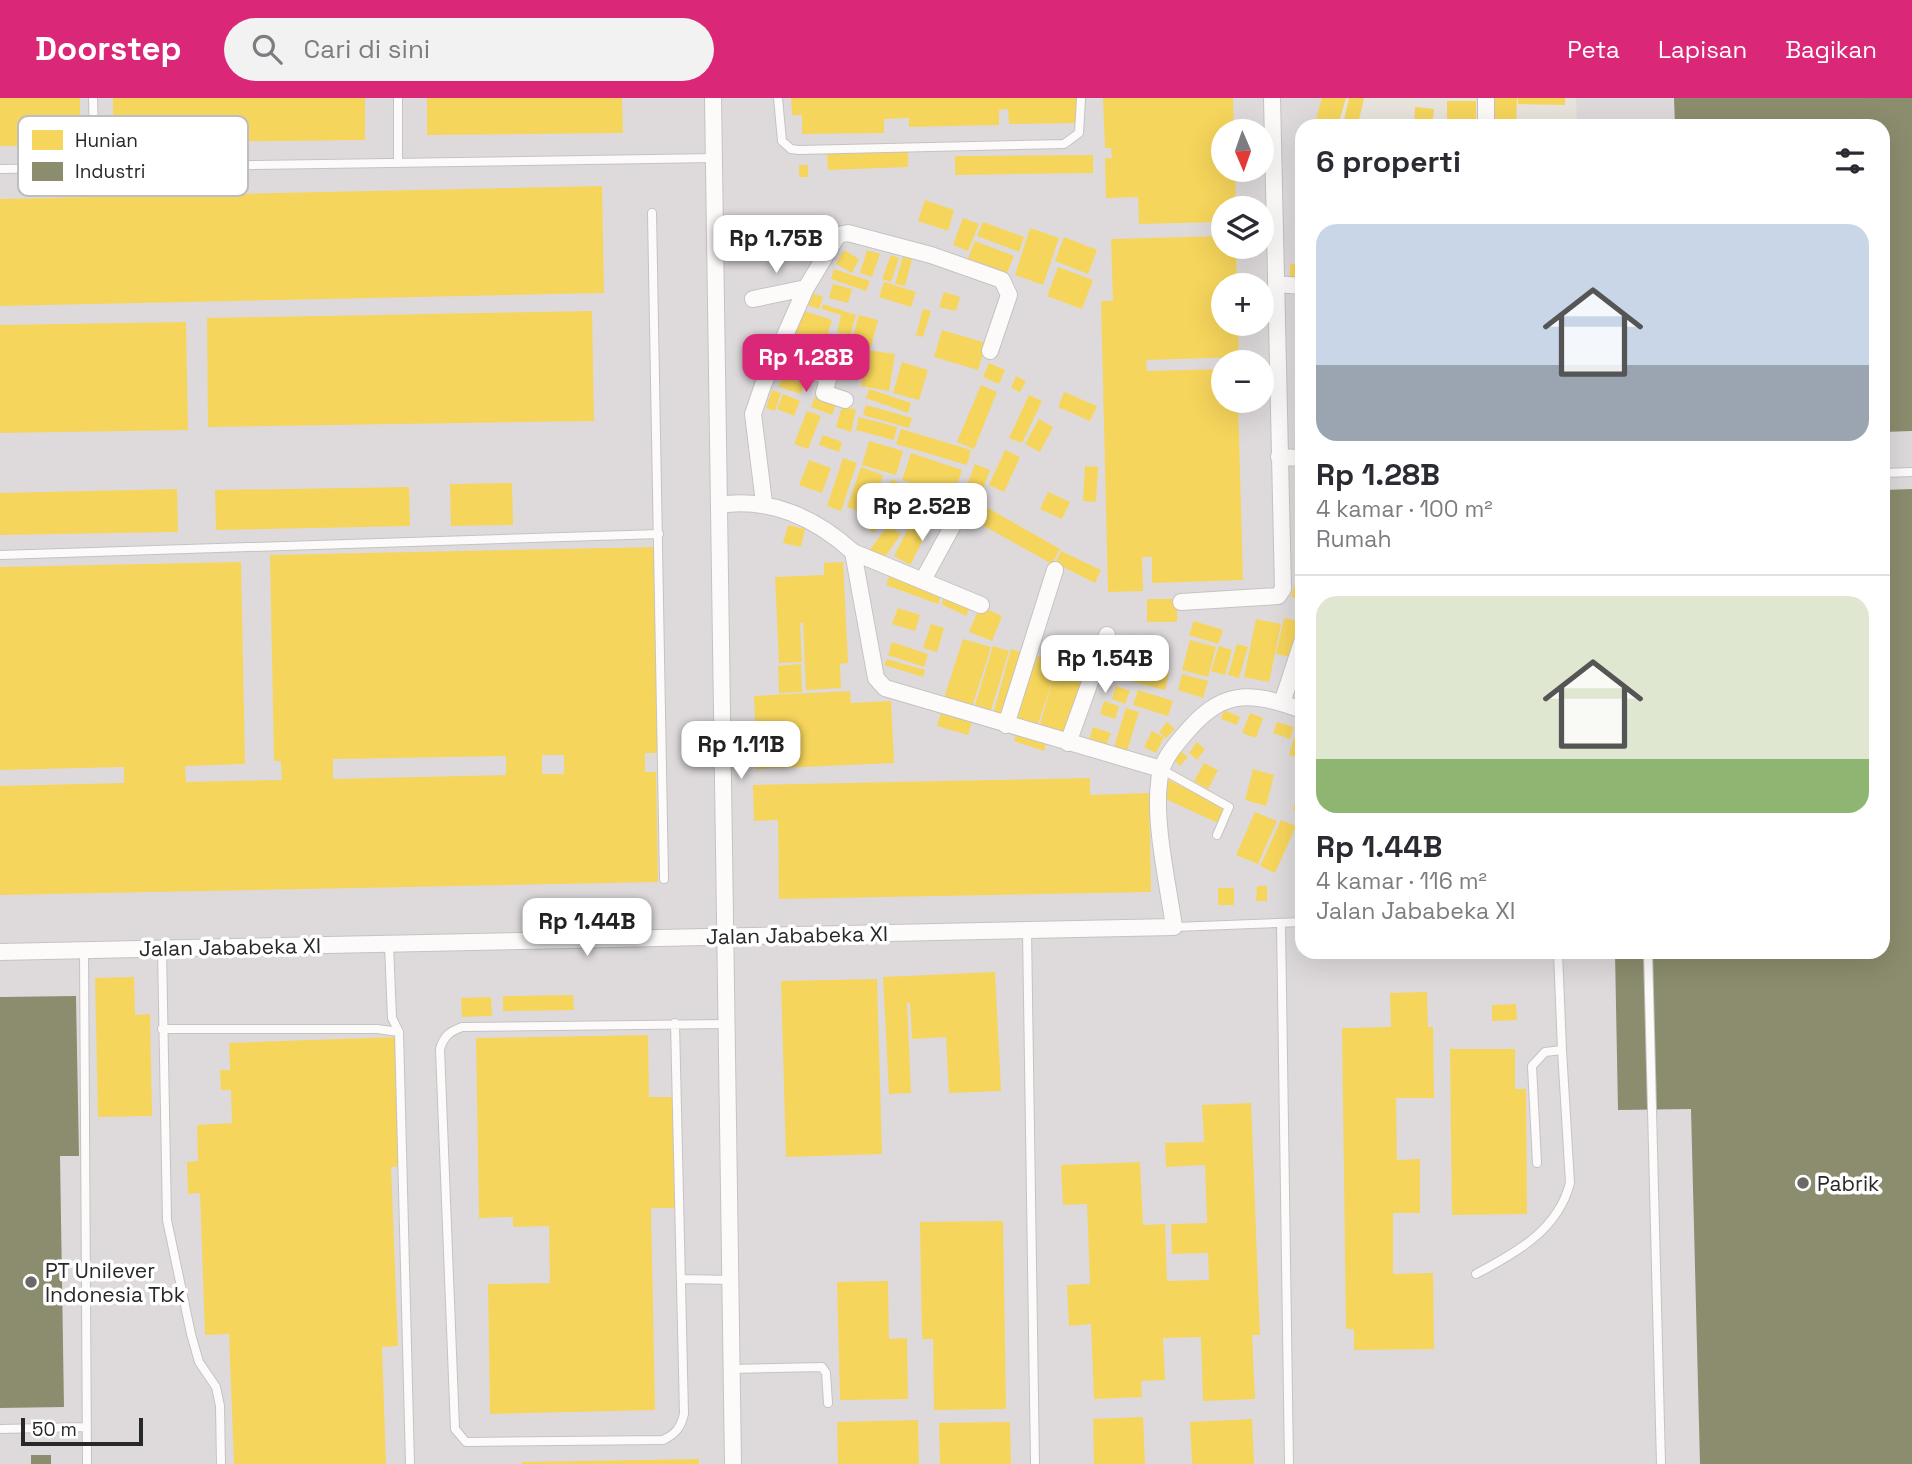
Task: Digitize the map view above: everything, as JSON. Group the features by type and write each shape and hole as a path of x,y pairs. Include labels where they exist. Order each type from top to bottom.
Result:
{"street":[{"path":"713,98 733,1464"},
{"path":"1181,602 1281,594 1272,98"},
{"path":"1486,98 1486,119"},
{"path":"764,503 753,418 806,288 838,235 931,255 1002,280 1007,285 1009,295 990,351"},
{"path":"1276,284 1295,285"},
{"path":"753,299 806,288"},
{"path":"774,361 829,376 824,393 845,400"},
{"path":"1279,457 1295,458"},
{"path":"719,505 764,503 821,528 853,552 981,605"},
{"path":"923,580 953,525"},
{"path":"853,552 877,682 886,688 1068,744 1161,769"},
{"path":"1006,725 1055,570"},
{"path":"1068,744 1107,635"},
{"path":"1282,703 1295,663"},
{"path":"1174,927 1158,805 1161,769 1173,747 1198,718 1218,703 1252,698 1295,708"},
{"name":"Jalan Jababeka XI","path":"0,952 1174,927"}],"lane":[{"path":"93,98 94,116"},
{"path":"398,98 398,163"},
{"path":"778,98 782,141 791,149 799,150 1064,144 1079,133 1081,98"},
{"path":"248,164 714,158"},
{"path":"0,169 18,168"},
{"path":"652,213 664,879"},
{"path":"1890,472 1912,472"},
{"path":"0,555 659,534"},
{"path":"1161,769 1228,807 1217,835"},
{"path":"1174,927 1295,922"},
{"path":"1281,923 1289,1464"},
{"path":"1027,930 1035,1464"},
{"path":"389,944 392,1018 399,1032 410,1464"},
{"path":"162,948 167,1220 193,1343 199,1362 216,1387 220,1406 221,1464"},
{"path":"84,950 87,1464"},
{"path":"1476,1273 1532,1240 1555,1216 1567,1195 1570,1183 1558,959"},
{"path":"1648,959 1661,1464"},
{"path":"675,1023 684,1413 674,1435 663,1440 466,1442 457,1434 440,1049 443,1039 449,1032 462,1027 675,1023 726,1024"},
{"path":"162,1029 377,1028 399,1032"},
{"path":"1538,1163 1532,1066 1545,1052 1562,1050"},
{"path":"683,1279 730,1280"},
{"path":"731,1370 822,1367 826,1373 828,1403"},
{"path":"0,1430 87,1427"}],"shaded area":[{"path":"0,98 1334,98 1334,119 1295,119 1295,959 1890,959 1890,119 1577,119 1576,98 1912,98 1912,1464 0,1464"}],"building: Hunian":[{"path":"0,98 80,98 80,116 18,116 18,146 0,146"},
{"path":"113,98 365,98 365,140 248,141 248,116 113,116"},
{"path":"427,98 622,98 623,133 427,135"},
{"path":"791,98 1079,98 1079,123 1009,124 1008,109 999,110 999,125 909,127 909,118 884,119 884,133 802,134 802,115 792,115"},
{"path":"1103,98 1233,98 1234,119 1211,119 1211,182 1235,182 1236,196 1211,196 1211,222 1139,224 1138,197 1106,198 1105,158 1112,158 1111,148 1105,148"},
{"path":"1322,98 1346,98 1340,119 1316,119"},
{"path":"1349,98 1364,98 1359,119 1344,119"},
{"path":"1495,98 1517,98 1516,119 1495,119"},
{"path":"1518,98 1565,98 1565,105 1518,104"},
{"path":"1447,101 1476,101 1476,119 1447,119"},
{"path":"1415,107 1434,109 1433,119 1414,119"},
{"path":"908,152 908,167 828,170 827,154"},
{"path":"1093,155 1093,173 955,175 955,156"},
{"path":"799,165 808,165 808,177 799,177"},
{"path":"602,186 604,293 0,306 0,199 248,196 248,194"},
{"path":"925,200 954,210 948,231 918,221"},
{"path":"963,218 979,224 968,251 953,245"},
{"path":"983,222 1024,237 1019,252 977,236"},
{"path":"1030,228 1059,238 1043,285 1015,275"},
{"path":"1211,236 1211,259 1236,259 1237,273 1211,273 1211,336 1238,336 1239,350 1211,350 1211,358 1146,360 1147,371 1211,369 1211,413 1238,413 1243,580 1152,583 1152,557 1142,557 1143,591 1108,592 1101,301 1113,301 1111,239"},
{"path":"1064,237 1097,250 1088,274 1055,261"},
{"path":"975,241 1014,256 1005,278 966,263"},
{"path":"844,250 859,259 852,273 836,264"},
{"path":"867,250 880,254 872,277 860,273"},
{"path":"891,255 899,258 891,282 882,279"},
{"path":"903,257 912,259 905,286 895,284"},
{"path":"1290,264 1295,264 1295,279 1290,279"},
{"path":"1058,267 1093,280 1082,309 1047,296"},
{"path":"834,269 870,281 866,291 831,279"},
{"path":"884,282 916,292 911,307 879,297"},
{"path":"833,284 852,289 848,303 829,298"},
{"path":"809,292 823,297 819,309 804,304"},
{"path":"944,292 960,297 956,311 939,307"},
{"path":"823,304 856,315 850,336 837,332 841,315 822,309"},
{"path":"923,309 931,311 923,337 916,335"},
{"path":"801,310 832,320 820,359 788,349"},
{"path":"592,311 594,421 208,427 207,318"},
{"path":"859,315 878,320 871,347 851,342"},
{"path":"186,322 188,430 0,433 0,325"},
{"path":"942,330 986,343 978,370 934,357"},
{"path":"832,336 842,341 833,359 823,354"},
{"path":"867,350 895,354 889,391 861,386"},
{"path":"792,353 817,360 814,369 789,362"},
{"path":"902,362 928,370 919,400 893,393"},
{"path":"989,363 1005,370 999,384 983,377"},
{"path":"1016,376 1026,381 1020,392 1011,388"},
{"path":"782,377 804,383 801,394 779,387"},
{"path":"981,385 997,392 974,449 957,442"},
{"path":"869,389 911,403 908,413 866,398"},
{"path":"772,390 781,393 775,411 766,408"},
{"path":"818,391 838,399 832,415 811,407"},
{"path":"1064,392 1097,406 1090,421 1058,407"},
{"path":"783,394 800,401 794,416 777,409"},
{"path":"1029,395 1042,401 1022,443 1009,438"},
{"path":"866,405 912,418 909,428 863,415"},
{"path":"842,406 856,410 851,432 836,427"},
{"path":"807,411 821,416 808,449 794,444"},
{"path":"859,417 897,427 894,440 856,430"},
{"path":"1039,419 1053,427 1040,452 1025,444"},
{"path":"901,429 971,450 967,465 896,444"},
{"path":"823,435 842,442 839,452 819,445"},
{"path":"869,441 903,451 896,475 862,465"},
{"path":"1005,450 1020,457 1004,492 989,485"},
{"path":"911,453 962,470 953,497 902,480"},
{"path":"843,458 857,463 841,511 827,506"},
{"path":"809,460 831,468 822,493 799,485"},
{"path":"975,464 990,470 972,518 957,512"},
{"path":"1085,466 1098,467 1096,502 1083,501"},
{"path":"861,467 883,475 870,515 847,507"},
{"path":"892,479 903,485 874,533 864,526"},
{"path":"512,483 513,525 451,526 450,484"},
{"path":"907,484 921,492 901,527 887,519"},
{"path":"409,487 410,526 216,530 215,490"},
{"path":"177,489 178,532 0,535 0,493"},
{"path":"1048,492 1070,502 1062,519 1040,509"},
{"path":"925,496 941,505 910,565 894,556"},
{"path":"986,507 1060,549 1052,564 977,522"},
{"path":"788,525 805,529 801,547 783,543"},
{"path":"888,525 901,534 883,560 869,551"},
{"path":"655,547 660,753 645,753 645,772 656,772 658,882 0,895 0,786 124,783 124,767 0,770 0,567 241,562 245,764 185,766 186,782 282,780 281,761 274,761 270,555","holes":["542,755 564,755 564,774 542,774","506,756 506,775 333,779 333,759"]},
{"path":"1061,551 1101,570 1095,583 1055,563"},
{"path":"843,562 848,663 840,664 841,688 806,690 803,623 800,623 802,662 779,663 775,577 824,575 824,563"},
{"path":"891,572 943,591 938,604 886,585"},
{"path":"947,592 972,603 966,616 941,604"},
{"path":"1147,599 1177,599 1177,622 1147,622"},
{"path":"980,606 1002,616 992,641 969,632"},
{"path":"898,608 920,615 915,631 892,624"},
{"path":"1284,618 1295,620 1291,657 1276,654"},
{"path":"1256,619 1281,624 1269,682 1244,677"},
{"path":"1194,621 1223,630 1218,644 1189,635"},
{"path":"931,624 944,628 937,652 923,648"},
{"path":"1131,634 1143,638 1138,655 1125,651"},
{"path":"1147,634 1158,637 1152,662 1141,660"},
{"path":"963,639 991,647 971,710 943,701"},
{"path":"1190,640 1216,647 1208,677 1182,670"},
{"path":"892,642 928,654 924,667 888,655"},
{"path":"1237,644 1248,647 1239,678 1228,675"},
{"path":"993,646 1009,651 991,710 975,705"},
{"path":"1219,646 1232,650 1225,675 1211,671"},
{"path":"1011,649 1024,653 1005,717 993,714"},
{"path":"1034,655 1087,675 1068,737 1039,728 1053,679 1037,727 1012,719"},
{"path":"887,659 925,670 923,677 884,665"},
{"path":"1118,660 1169,673 1165,690 1114,677"},
{"path":"801,664 802,692 779,693 778,666"},
{"path":"1182,674 1208,681 1203,698 1178,690"},
{"path":"1116,686 1130,691 1125,704 1112,699"},
{"path":"1138,690 1173,701 1168,716 1133,705"},
{"path":"850,691 851,703 891,701 894,763 756,769 755,742 780,741 779,721 755,723 754,696"},
{"path":"1104,701 1119,706 1115,719 1100,714"},
{"path":"1126,708 1139,712 1126,754 1113,750"},
{"path":"1224,710 1240,717 1237,725 1221,719"},
{"path":"941,713 972,722 968,735 937,726"},
{"path":"1250,713 1263,718 1256,738 1242,733"},
{"path":"1167,722 1175,729 1166,738 1159,732"},
{"path":"1277,722 1294,727 1290,739 1273,733"},
{"path":"1093,727 1111,733 1106,746 1089,739"},
{"path":"1017,731 1047,741 1044,751 1014,741"},
{"path":"1152,731 1164,737 1156,753 1144,747"},
{"path":"1294,737 1295,756 1289,755"},
{"path":"1197,742 1205,749 1197,760 1189,753"},
{"path":"1178,749 1188,757 1180,766 1171,758"},
{"path":"1204,763 1218,770 1208,789 1194,781"},
{"path":"1253,769 1274,775 1266,806 1245,800"},
{"path":"1090,778 1090,795 1149,793 1151,892 779,899 778,820 754,821 753,785"},
{"path":"1166,779 1226,806 1218,823 1159,796"},
{"path":"1255,812 1277,821 1258,864 1236,855"},
{"path":"1281,820 1295,826 1275,873 1260,866"},
{"path":"1257,886 1267,886 1267,901 1256,901"},
{"path":"1218,888 1234,888 1234,905 1218,905"},
{"path":"995,972 1001,1091 949,1093 946,1037 912,1039 910,1003 907,1003 911,1093 889,1094 883,977"},
{"path":"134,977 135,1015 150,1014 152,1116 98,1117 95,978"},
{"path":"877,979 882,1154 786,1157 781,981"},
{"path":"1427,992 1428,1027 1433,1027 1434,1098 1396,1098 1397,1160 1420,1159 1420,1213 1393,1213 1393,1274 1433,1273 1434,1349 1354,1350 1354,1329 1346,1329 1342,1028 1391,1027 1390,993"},
{"path":"573,995 574,1010 503,1011 503,996"},
{"path":"491,997 492,1016 462,1017 461,998"},
{"path":"1516,1004 1517,1020 1492,1021 1492,1005"},
{"path":"648,1035 649,1097 674,1097 677,1208 651,1208 655,1410 490,1414 488,1284 550,1283 549,1226 513,1227 513,1217 479,1218 476,1038"},
{"path":"397,1037 402,1166 391,1167 398,1346 382,1347 386,1464 234,1464 229,1334 205,1335 200,1193 188,1194 187,1162 198,1161 197,1125 232,1123 231,1090 221,1090 220,1070 230,1070 229,1043"},
{"path":"1450,1049 1515,1049 1515,1089 1526,1089 1527,1214 1452,1215"},
{"path":"1251,1103 1260,1335 1252,1335 1255,1399 1203,1401 1201,1337 1163,1338 1165,1380 1141,1381 1142,1397 1094,1399 1091,1324 1069,1326 1067,1285 1090,1284 1087,1204 1063,1205 1061,1165 1140,1162 1143,1225 1165,1224 1167,1281 1209,1280 1208,1253 1172,1254 1171,1224 1207,1223 1205,1165 1166,1167 1165,1143 1204,1142 1202,1105"},
{"path":"1003,1221 1006,1409 934,1410 933,1339 922,1339 920,1222"},
{"path":"888,1281 889,1339 907,1338 908,1399 840,1400 837,1282"},
{"path":"1143,1417 1145,1464 1094,1464 1093,1419"},
{"path":"1252,1419 1254,1464 1192,1464 1190,1422"},
{"path":"918,1420 919,1464 838,1464 837,1422"},
{"path":"1010,1422 1011,1464 940,1464 939,1423"},
{"path":"699,1459 699,1464 522,1464 522,1462"}],"building: Industri":[{"path":"1674,98 1912,98 1912,431 1890,432 1890,119 1675,119"},
{"name":"Pabrik","path":"1912,489 1912,1464 1700,1464 1691,1109 1618,1110 1615,959 1890,959 1890,490"},
{"path":"76,996 79,1156 60,1156 64,1407 0,1408 0,997"},
{"path":"31,1455 51,1455 51,1464 31,1464"}],"place":[{"name":"Pabrik","path":"1803,1183"},
{"name":"PT Unilever Indonesia Tbk","path":"31,1282"}]}
